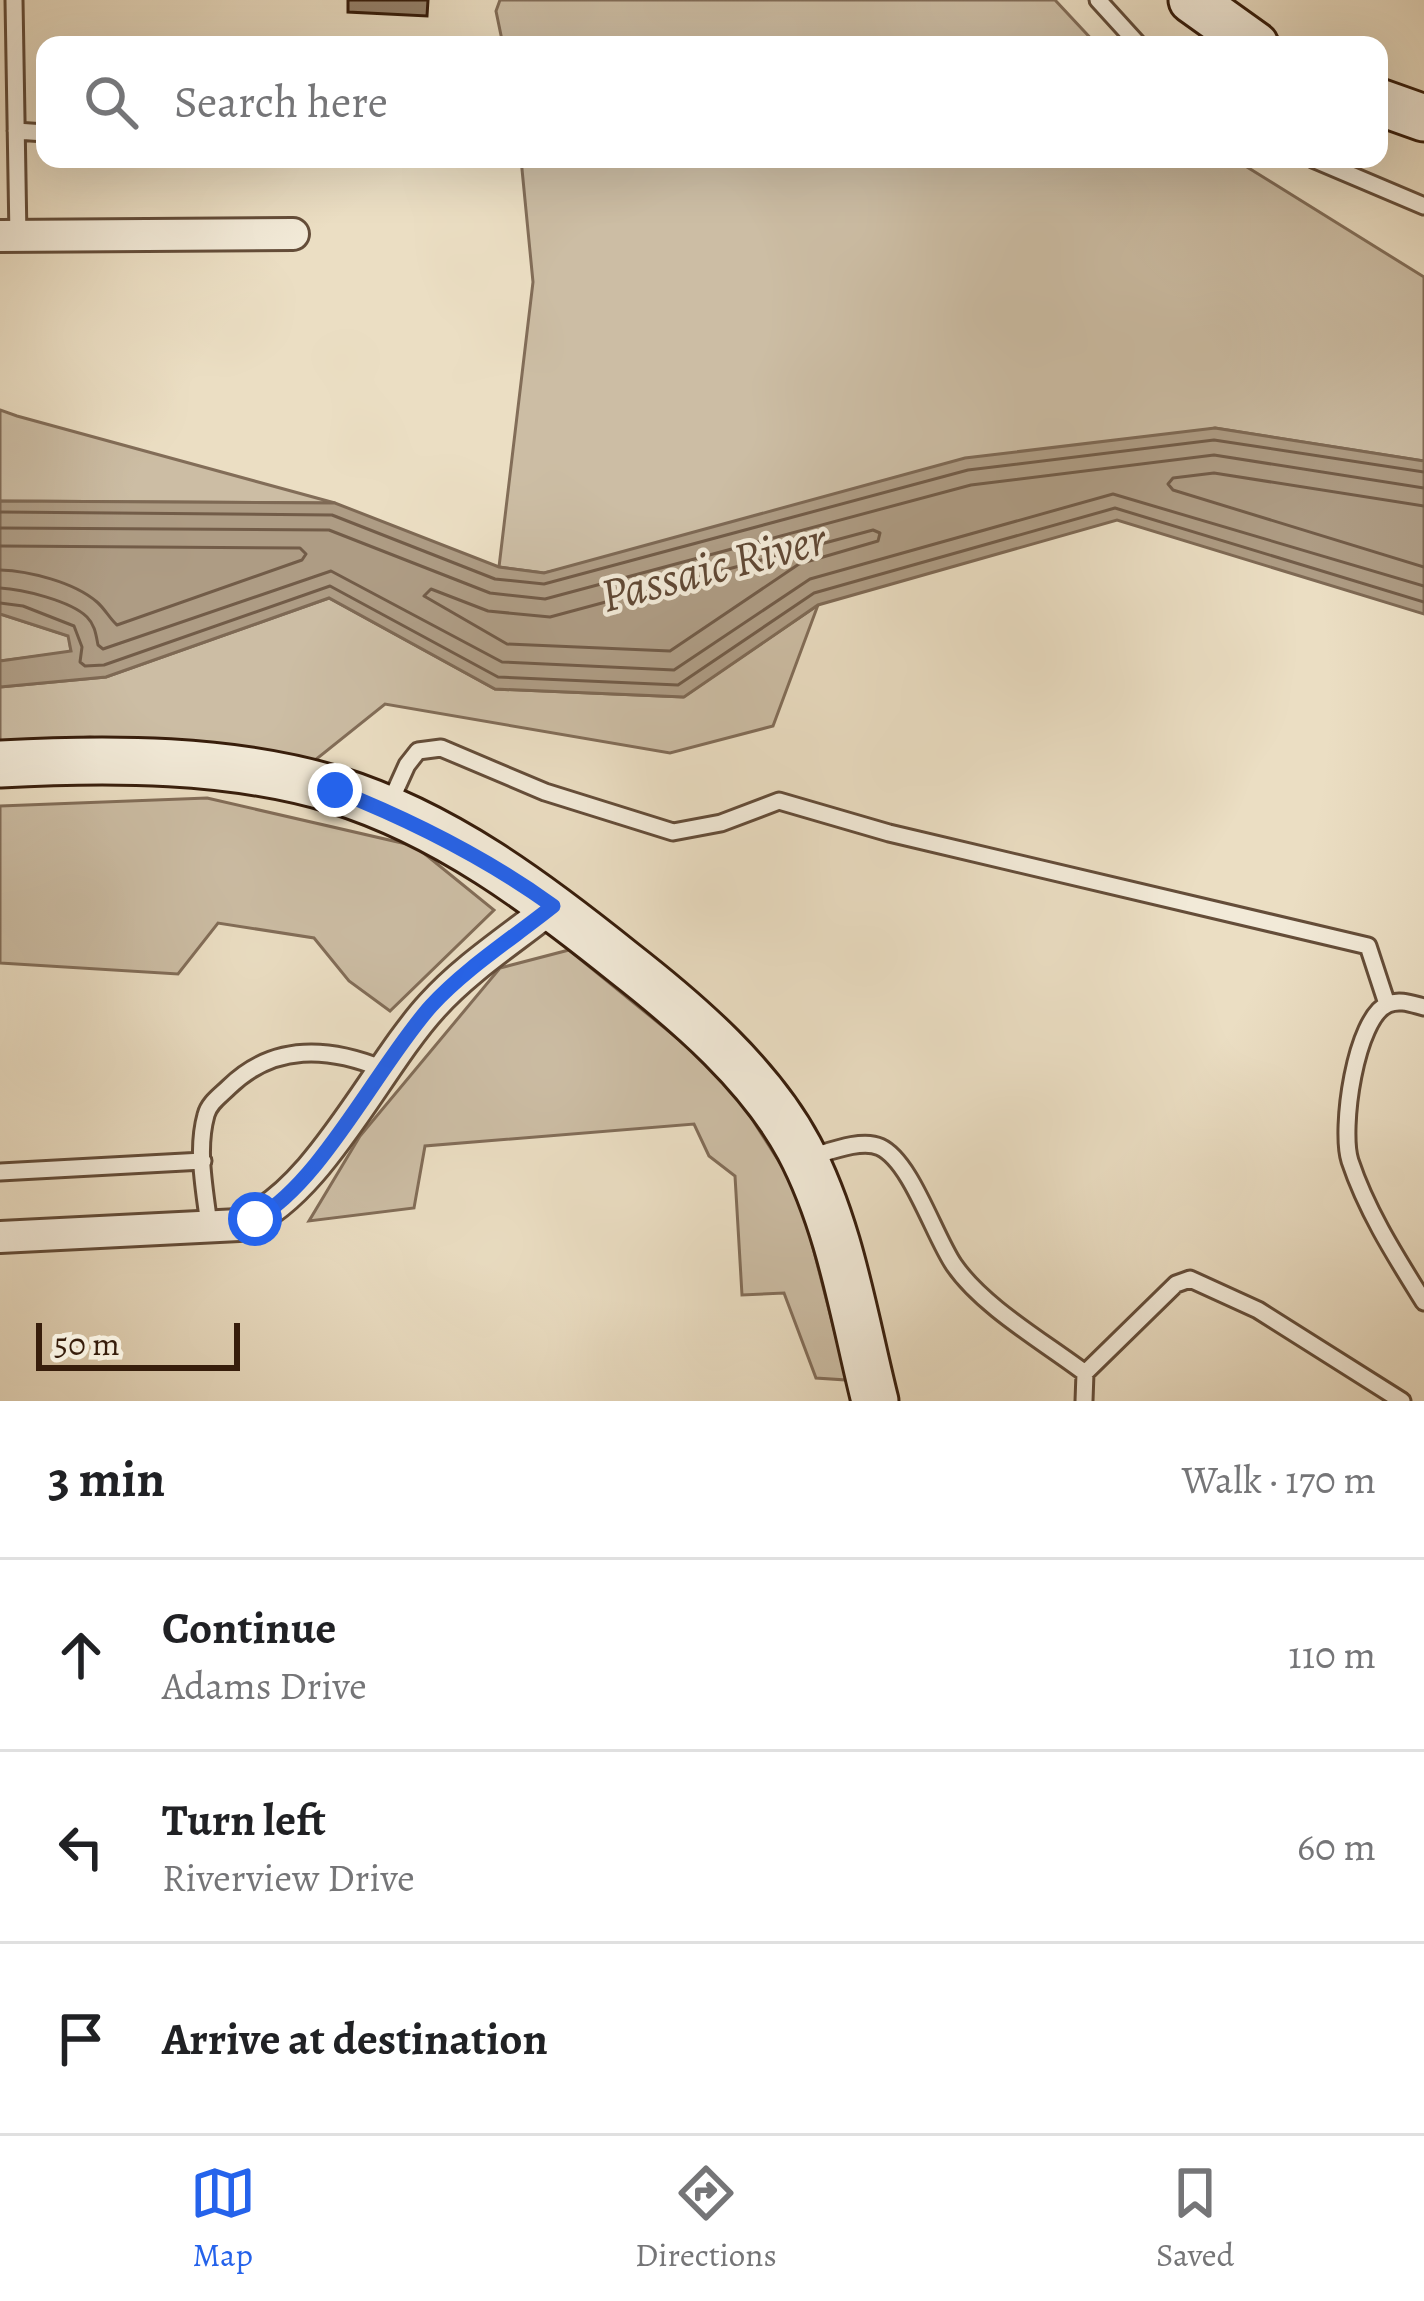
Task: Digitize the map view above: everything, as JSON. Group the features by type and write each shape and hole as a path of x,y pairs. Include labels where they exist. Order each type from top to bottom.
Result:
{"street":[{"path":"1192,0 1243,36"},
{"path":"1388,105 1424,118"},
{"path":"9,236 293,234"},
{"path":"0,764 150,763 219,769 335,790 387,811 507,873 553,906 662,992 749,1079 804,1159 840,1262 875,1401"},
{"path":"0,1237 239,1225 272,1210 304,1178 414,1026 451,987 553,906"}],"lane":[{"path":"9,236 16,131 14,0"},
{"path":"1098,0 1130,36"},
{"path":"16,131 36,133"},
{"path":"1333,168 1424,206"},
{"path":"387,811 406,765 418,751 441,748 545,792 673,832 721,823 779,801 889,833 1368,946 1387,1004"},
{"path":"1424,1007 1402,1001 1387,1004 1368,1023 1352,1084 1346,1145 1377,1224 1424,1302"},
{"path":"209,1226 200,1143 207,1108 246,1070 297,1053 344,1053 383,1069"},
{"path":"804,1159 869,1144 883,1148 899,1164 955,1266 982,1295 1085,1373"},
{"path":"0,1172 202,1161"},
{"path":"1084,1401 1085,1373 1177,1284 1190,1279 1258,1310 1402,1401"}],"shaded area":[{"path":"500,0 1055,0 1089,36 501,36 496,11"},
{"path":"522,168 1248,168 1424,277 1424,461 1215,428 544,573 499,567 533,282"},
{"path":"0,410 17,416 335,503 0,501"},
{"path":"329,598 495,689 683,697 818,605 773,726 670,753 385,704 314,761 90,737 0,744 0,687 106,677"},
{"path":"0,614 69,636 71,652 0,661"},
{"path":"207,798 415,846 494,910 390,1011 349,981 314,938 218,923 178,974 0,963 0,806"},
{"path":"569,950 726,1078 799,1193 847,1380 816,1378 784,1293 742,1295 735,1176 709,1156 694,1124 425,1146 414,1208 309,1221 360,1136 500,968"}],"water":[{"name":"Passaic River","path":"1215,428 1424,461 1424,614 1117,520 818,605 684,697 495,689 329,598 106,677 0,687 0,661 71,651 68,636 0,614 0,501 335,503 499,567 544,573 965,458"}],"building":[{"path":"348,0 428,0 427,16 348,12"}],"route":[{"path":"255,1219 272,1210 304,1178 433,1004 553,906 446,838 335,790"}]}
